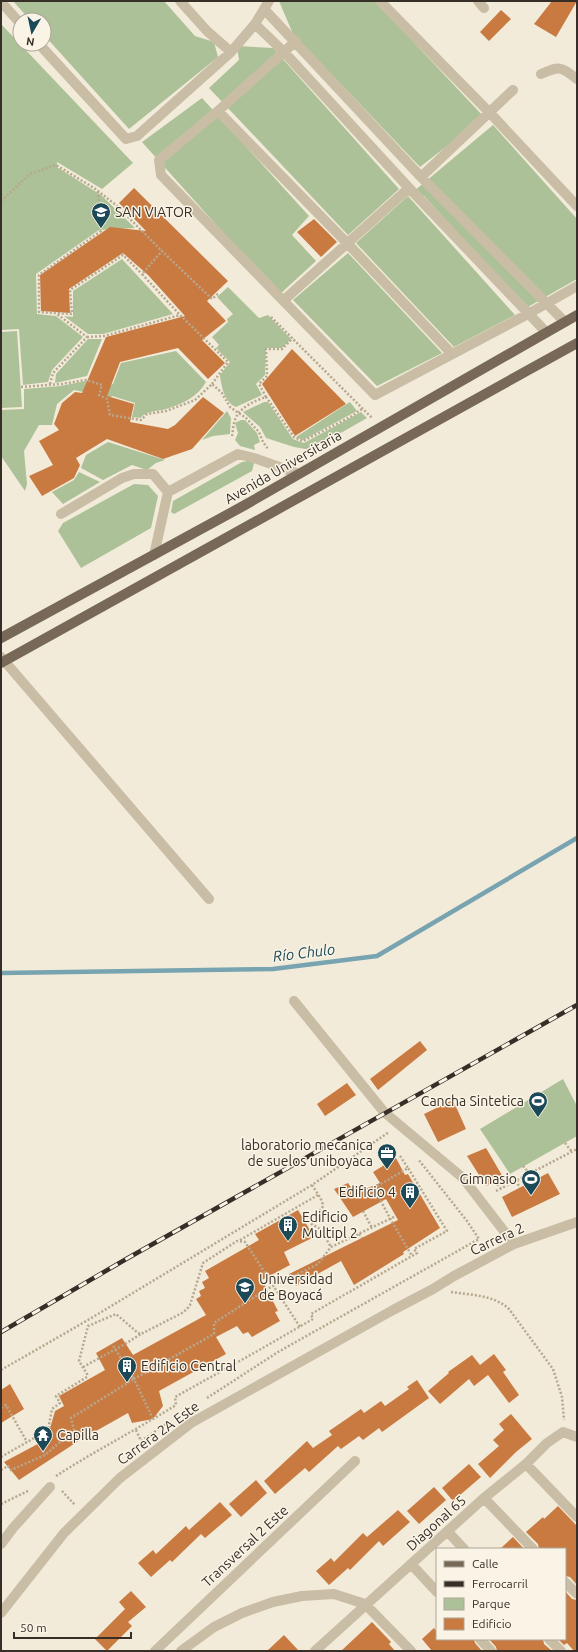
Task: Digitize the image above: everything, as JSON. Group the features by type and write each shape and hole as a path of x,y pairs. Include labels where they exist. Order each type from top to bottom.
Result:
{"main road":[{"name":"Avenida Universitaria","path":"1,638 299,474 577,315"},
{"path":"2,660 577,343"}],"street":[{"path":"180,1 207,32 231,52"},
{"path":"380,1 489,112 577,206"},
{"path":"1,2 12,14"},
{"path":"46,52 126,139 137,136 231,52 255,24 267,5 296,41 421,177 564,322"},
{"path":"255,24 284,52 409,188 546,332"},
{"path":"296,41 218,111 159,160 162,175 375,395 528,314 577,286"},
{"path":"541,74 557,68 565,70 577,80"},
{"path":"421,177 513,90"},
{"path":"218,111 347,243 452,354"},
{"path":"284,300 409,188"},
{"path":"154,555 168,492 238,454 299,474"},
{"path":"61,514 122,478 134,474 153,474 168,492"},
{"path":"2,660 209,899"},
{"path":"294,1001 384,1112 463,1178 514,1244"},
{"name":"Carrera 2","path":"433,1289 514,1244 577,1222"},
{"name":"Carrera 2A Este","path":"1,1614 70,1528 120,1478 191,1423 433,1289"},
{"path":"563,1432 577,1437"},
{"name":"Diagonal 65","path":"315,1651 365,1604 448,1532 484,1498 526,1464 547,1443 563,1432"},
{"name":"Transversal 2 Este","path":"155,1651 355,1462"},
{"path":"526,1464 577,1517"},
{"path":"1,1544 12,1528 51,1483"},
{"path":"484,1498 533,1548"},
{"path":"448,1532 463,1548"},
{"path":"411,1564 436,1591"},
{"path":"566,1583 577,1594"},
{"path":"181,1651 214,1627 242,1613 273,1602 302,1596 334,1594 365,1604 411,1651"},
{"path":"481,1640 491,1651"},
{"path":"550,1640 561,1651"}],"path":[{"path":"1,201 30,174 56,165 98,191 116,206 212,299 219,293"},
{"path":"21,387 61,384 86,380 102,385 99,395 107,399 110,415 140,420 147,414 166,411 195,400 212,384 228,362 180,315 123,255 70,290 72,314 39,312 38,274 101,231 98,191"},
{"path":"142,274 162,251"},
{"path":"57,313 87,337 104,336 180,315"},
{"path":"271,317 380,428"},
{"path":"50,384 53,373 87,337"},
{"path":"293,338 282,349 266,349 267,376 258,384 294,437 303,442 352,416 362,409"},
{"path":"212,384 222,393 230,407 246,418 259,432 263,442 270,451"},
{"path":"232,436 235,419 238,413 258,400 266,397"},
{"path":"1,1370 88,1320 312,1185 394,1128"},
{"path":"565,1143 572,1152"},
{"path":"496,1191 577,1149"},
{"path":"206,1398 278,1352 479,1239 467,1221 414,1153"},
{"path":"51,1483 94,1452 136,1430 176,1405 175,1396 300,1327 313,1319 311,1314 417,1253 414,1249 447,1231 400,1156"},
{"path":"523,1166 530,1174"},
{"path":"408,1168 374,1188 412,1256"},
{"path":"517,1180 519,1188"},
{"path":"495,1181 501,1188"},
{"path":"312,1185 323,1206 321,1210 310,1216 310,1223 320,1230 331,1247"},
{"path":"83,1367 182,1313 190,1305 202,1263 237,1241 318,1195"},
{"path":"363,1211 372,1228"},
{"path":"1,1470 8,1466 11,1470 45,1455 74,1430 71,1418 134,1379 214,1334 214,1322 273,1286 318,1264 331,1247 391,1220 396,1216"},
{"path":"359,1234 362,1238"},
{"path":"237,1241 245,1242 300,1327"},
{"path":"433,1289 488,1298 502,1303 509,1309 553,1369 562,1397 564,1418 563,1432"},
{"path":"1,1457 48,1430 52,1409 60,1403 56,1396 87,1377 87,1374 79,1361 88,1326 116,1314 141,1334"},
{"path":"112,1344 134,1379 153,1419"},
{"path":"1,1408 6,1405 27,1442"},
{"path":"136,1430 141,1441 167,1424"},
{"path":"36,1437 45,1455"},
{"path":"61,1489 79,1509"}],"green space":[{"path":"13,1 164,1 195,36 214,42 218,57 129,129 52,44 52,12 23,12"},
{"path":"279,1 375,1 484,117 420,167 293,34"},
{"path":"1,24 12,36 12,52 28,52 133,163 102,189 57,162 57,167 101,195 135,228 99,230 36,274 37,314 56,316 83,337 52,370 48,382 23,385 19,329 1,330"},
{"path":"237,46 273,48 399,189 348,235 209,88 239,60"},
{"path":"202,98 309,216 292,235 316,261 279,295 142,142"},
{"path":"493,125 577,219 577,279 526,308 424,196 413,192"},
{"path":"408,196 515,315 454,347 356,243"},
{"path":"348,253 442,353 377,386 293,300"},
{"path":"122,259 173,314 103,334 88,334 64,316 73,317 73,291"},
{"path":"228,287 259,318 268,315 291,339 282,348 266,348 265,375 256,384 262,395 236,407 226,398 220,375 230,362 216,348 219,345 212,337 228,322 227,319 233,314 217,297"},
{"path":"17,331 22,407 1,408 1,332"},
{"path":"88,339 102,339 87,376 55,383 56,374"},
{"path":"176,351 206,382 194,396 178,405 149,412 140,418 132,417 135,403 112,396 109,401 104,395 109,386 113,384 121,363"},
{"path":"86,381 96,385 93,394 74,390 57,404 52,425 39,425 24,451 27,484 25,491 1,456 1,410 24,409 24,389 60,386"},
{"path":"264,402 268,402 293,439 304,443 361,412 367,418 311,450 294,447 266,438 260,427 243,412"},
{"path":"350,402 357,411 303,440 296,437"},
{"path":"227,411 231,418 230,434 213,436 202,440"},
{"path":"245,420 257,433 260,442 254,445 255,450 240,446 235,440 238,433 235,423"},
{"path":"108,442 165,460 156,463 147,470 132,465 103,480 81,468 86,455"},
{"path":"248,461 254,463 252,471 174,514 171,512 173,501 242,462"},
{"path":"79,472 100,482 63,504 52,492 74,480"},
{"path":"134,484 148,485 158,496 151,528 81,568 58,531 63,523"},
{"name":"Cancha Sintetica","path":"563,1079 577,1106 577,1136 510,1174 480,1129"}],"building":[{"path":"552,1 577,1 556,37 534,24"},
{"path":"501,10 511,19 489,41 480,32"},
{"path":"134,188 228,281 207,301 226,321 202,340 225,363 208,379 178,348 120,362 107,396 134,404 130,422 168,429 175,425 203,397 224,413 192,449 163,459 107,439 76,458 80,465 74,478 42,496 29,476 53,465 39,441 59,430 54,424 62,403 75,392 82,393 106,337 185,316 148,275 123,253 69,289 70,313 41,311 40,275 110,227 146,231 119,203"},
{"path":"314,219 337,242 321,257 297,232"},
{"path":"292,349 346,404 295,436 262,384"},
{"path":"420,1041 427,1050 378,1090 370,1079"},
{"path":"347,1083 356,1095 325,1116 317,1104"},
{"path":"453,1100 466,1129 438,1142 424,1114"},
{"path":"486,1148 503,1177 486,1186 467,1156"},
{"path":"396,1158 405,1175 408,1174 440,1228 403,1252 404,1254 354,1285 341,1261 296,1286 289,1274 398,1220 386,1199 353,1217 334,1189 348,1183 355,1193 380,1183 373,1172"},
{"name":"Gimnasio","path":"548,1173 560,1194 512,1217 502,1197"},
{"path":"298,1210 314,1237 284,1252 290,1265 262,1280 278,1311 275,1312 280,1321 252,1337 248,1332 243,1334 237,1326 216,1337 226,1354 159,1391 163,1406 153,1419 132,1423 128,1413 80,1440 19,1480 4,1462 47,1439 55,1411 64,1406 59,1396 105,1370 96,1353 122,1338 133,1355 206,1315 196,1299 201,1296 199,1291 205,1288 202,1282 209,1278 205,1271 259,1240 255,1234"},
{"path":"494,1354 506,1370 503,1372 519,1395 509,1403 488,1375 474,1386 469,1379 440,1404 428,1391 449,1373 448,1372 472,1355 480,1365"},
{"path":"417,1380 429,1398 382,1432 379,1428 363,1440 359,1436 341,1449 338,1446 309,1472 305,1468 275,1494 264,1481 307,1441 313,1448 332,1435 329,1431 361,1409 364,1413 381,1401 385,1406 409,1389 407,1387"},
{"path":"10,1384 24,1409 1,1423 1,1390"},
{"path":"511,1414 532,1439 516,1452 490,1478 478,1464 499,1446 493,1440 504,1430 499,1424"},
{"path":"469,1464 481,1477 453,1501 442,1488"},
{"path":"256,1480 267,1493 241,1517 229,1504"},
{"path":"434,1487 446,1500 419,1524 407,1511"},
{"path":"220,1502 232,1515 205,1538 201,1534 172,1562 170,1560 151,1577 138,1563 153,1550 156,1554 186,1526 189,1530"},
{"path":"558,1506 577,1526 577,1585 570,1577 566,1576 566,1548 539,1548 538,1544 526,1532 543,1517 544,1519"},
{"path":"398,1510 410,1522 383,1546 379,1541 350,1570 348,1568 329,1585 316,1571 331,1558 334,1562 363,1533 367,1537"},
{"path":"513,1537 523,1548 501,1548"},
{"path":"131,1591 146,1607 128,1622 132,1626 107,1651 95,1639 125,1609 119,1602"},
{"path":"566,1592 572,1599 577,1600 577,1651 574,1651 567,1643 564,1645 559,1640 566,1640"},
{"path":"372,1622 391,1642 389,1644 395,1651 341,1651"},
{"path":"434,1628 436,1631 436,1640 474,1640 482,1651 432,1651 422,1639"},
{"path":"284,1635 299,1651 267,1651"},
{"path":"490,1640 543,1640 544,1644 552,1651 497,1651 496,1647"}],"waterway":[{"name":"Río Chulo","path":"1,973 273,969 377,956 577,838"}],"railway":[{"path":"1,1332 128,1258 577,1005"}],"place":[{"name":"SAN VIATOR","path":"101,229"},
{"name":"Cancha Sintetica","path":"538,1118"},
{"name":"laboratorio mecanica de suelos uniboyaca","path":"387,1170"},
{"name":"Gimnasio","path":"531,1196"},
{"name":"Edificio 4","path":"410,1209"},
{"name":"Edificio Multipl 2","path":"288,1242"},
{"name":"Universidad de Boyacá","path":"245,1304"},
{"name":"Edificio Central","path":"127,1383"},
{"name":"Capilla","path":"43,1452"}]}
